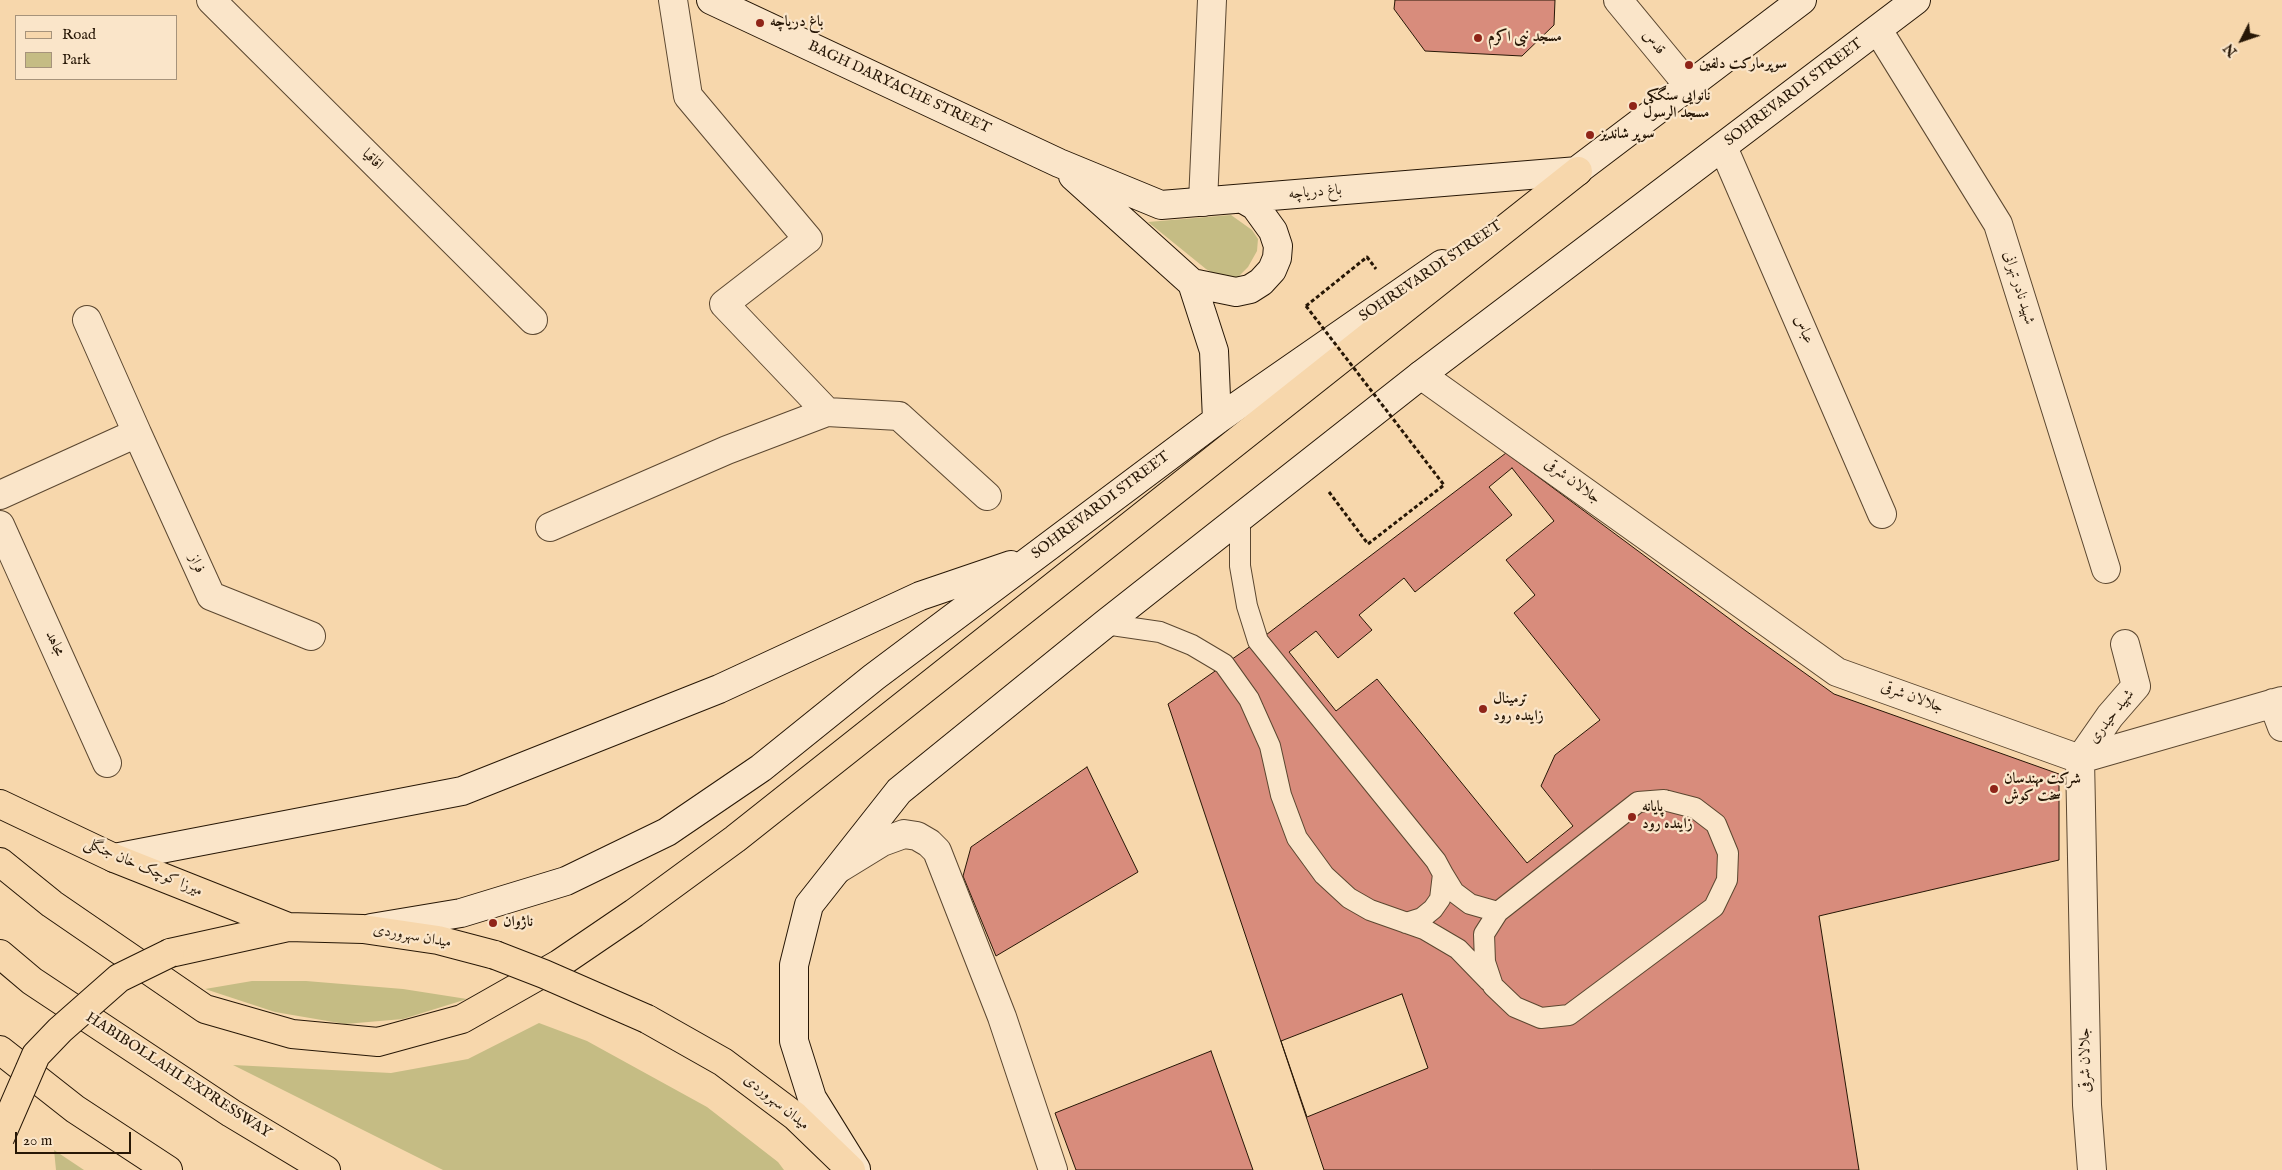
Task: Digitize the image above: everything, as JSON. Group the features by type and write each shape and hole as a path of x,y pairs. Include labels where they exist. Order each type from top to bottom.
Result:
{"main road":[{"path":"0,862 52,904 205,1009 292,1034 378,1042 462,1019 559,964 634,913 736,839 1578,171"},
{"name":"میرزا کوچک خان جنگلی","path":"0,804 114,858 288,927"},
{"name":"میدان سهروردی","path":"0,1138 36,1055 60,1030 119,978 170,953 288,927 363,929 438,940 495,955 544,974 647,1019 723,1062 745,1078 795,1116 851,1170"},
{"name":"HABIBOLLAHI EXPRESSWAY","path":"0,954 32,981 231,1113 326,1170"},
{"path":"0,1050 76,1109 168,1170"}],"street":[{"name":"اقاقیا","path":"211,0 532,320"},
{"path":"673,0 688,96 808,239 724,304 827,412"},
{"name":"BAGH DARYACHE STREET","path":"711,0 1059,163"},
{"path":"1203,202 1212,0"},
{"name":"قدس","path":"1618,0 1689,86"},
{"name":"SOHREVARDI STREET","path":"363,929 461,912 566,881 666,832 761,768 874,677 1217,420 1578,171 1802,0"},
{"name":"SOHREVARDI STREET","path":"857,1170 812,1098 794,1041 794,965 809,905 899,791 1307,463 1916,0"},
{"name":"شهید نادر تهرانی","path":"1878,30 1998,224 2106,569"},
{"name":"عباس","path":"1723,146 1882,514"},
{"path":"1059,163 1192,283 1214,351 1217,420"},
{"name":"باغ دریاچه","path":"1059,163 1161,205 1578,171"},
{"path":"1192,283 1236,292 1250,289 1262,282 1272,270 1277,258 1278,246 1273,231 1255,206 1243,198"},
{"name":"فراز","path":"87,320 211,596 311,636"},
{"name":"جلالان شرقی","path":"1421,375 1837,672 2080,759 2087,1105 2092,1170"},
{"path":"550,527 727,450 827,412 899,416 987,496"},
{"path":"0,495 137,433"},
{"name":"مجاهد","path":"0,525 107,763"},
{"path":"114,858 462,791 719,689 920,596 1034,557"},
{"name":"شهید حیدری","path":"2080,759 2110,716 2136,686 2125,644"},
{"path":"2080,759 2279,710"},
{"path":"836,870 882,842 904,834 917,836 929,843 936,851 1002,1017 1053,1170"}],"lane":[{"path":"1240,517 1240,566 1247,606 1258,641 1436,861 1454,892 1470,904 1498,912"},
{"path":"1105,624 1160,632 1192,645 1224,664 1249,699 1270,746 1281,795 1297,838 1324,875 1349,898 1370,910 1424,929 1458,948 1476,965 1493,986 1515,1007 1541,1018 1569,1015 1714,907 1727,880 1728,852 1716,824 1695,808 1664,800 1638,802 1498,912 1484,934 1485,962 1493,986"},
{"path":"1406,923 1422,918 1433,909 1440,899 1443,874"}],"path":[{"path":"1307,463 1368,544 1444,485 1306,306 1367,256"}],"green space":[{"path":"1231,215 1252,230 1258,239 1257,251 1248,267 1238,277 1220,277 1206,269 1148,222"},
{"path":"252,981 306,981 403,989 467,999 403,1019 345,1024 275,1012 205,989"},
{"path":"539,1023 587,1041 707,1107 778,1162 784,1170 443,1170 233,1065 391,1073 468,1059"},
{"path":"54,1150 84,1170 56,1170"}],"building":[{"name":"مسجد نبی اکرم","path":"1395,0 1555,0 1554,25 1522,56 1425,51 1394,9"},
{"name":"پایانه زاینده رود","path":"1506,453 1834,694 2059,774 2059,860 1819,916 1859,1170 1324,1170 1168,704 1258,641"},
{"path":"1512,468 1554,521 1506,560 1535,595 1514,613 1600,720 1555,755 1541,786 1573,826 1527,863 1377,679 1336,711 1289,652 1316,631 1338,658 1372,630 1359,615 1404,578 1415,592 1512,515 1489,487"},
{"path":"1087,767 1138,872 996,956 963,876 971,847"},
{"path":"1402,994 1428,1068 1307,1117 1281,1041"},
{"path":"1211,1051 1253,1170 1076,1170 1055,1113"}],"place":[{"name":"باغ دریاچه","path":"760,23"},
{"name":"مسجد نبی اکرم","path":"1478,38"},
{"name":"سوپرمارکت دلفین","path":"1689,65"},
{"name":"نانوایی سنگکی مسجد الرسول","path":"1633,106"},
{"name":"سوپر شاندیز","path":"1590,135"},
{"name":"ترمینال زاینده رود","path":"1483,709"},
{"name":"شرکت مهندسان سخت کوش","path":"1994,789"},
{"name":"پایانه زاینده رود","path":"1632,817"},
{"name":"ناژوان","path":"493,923"}]}
